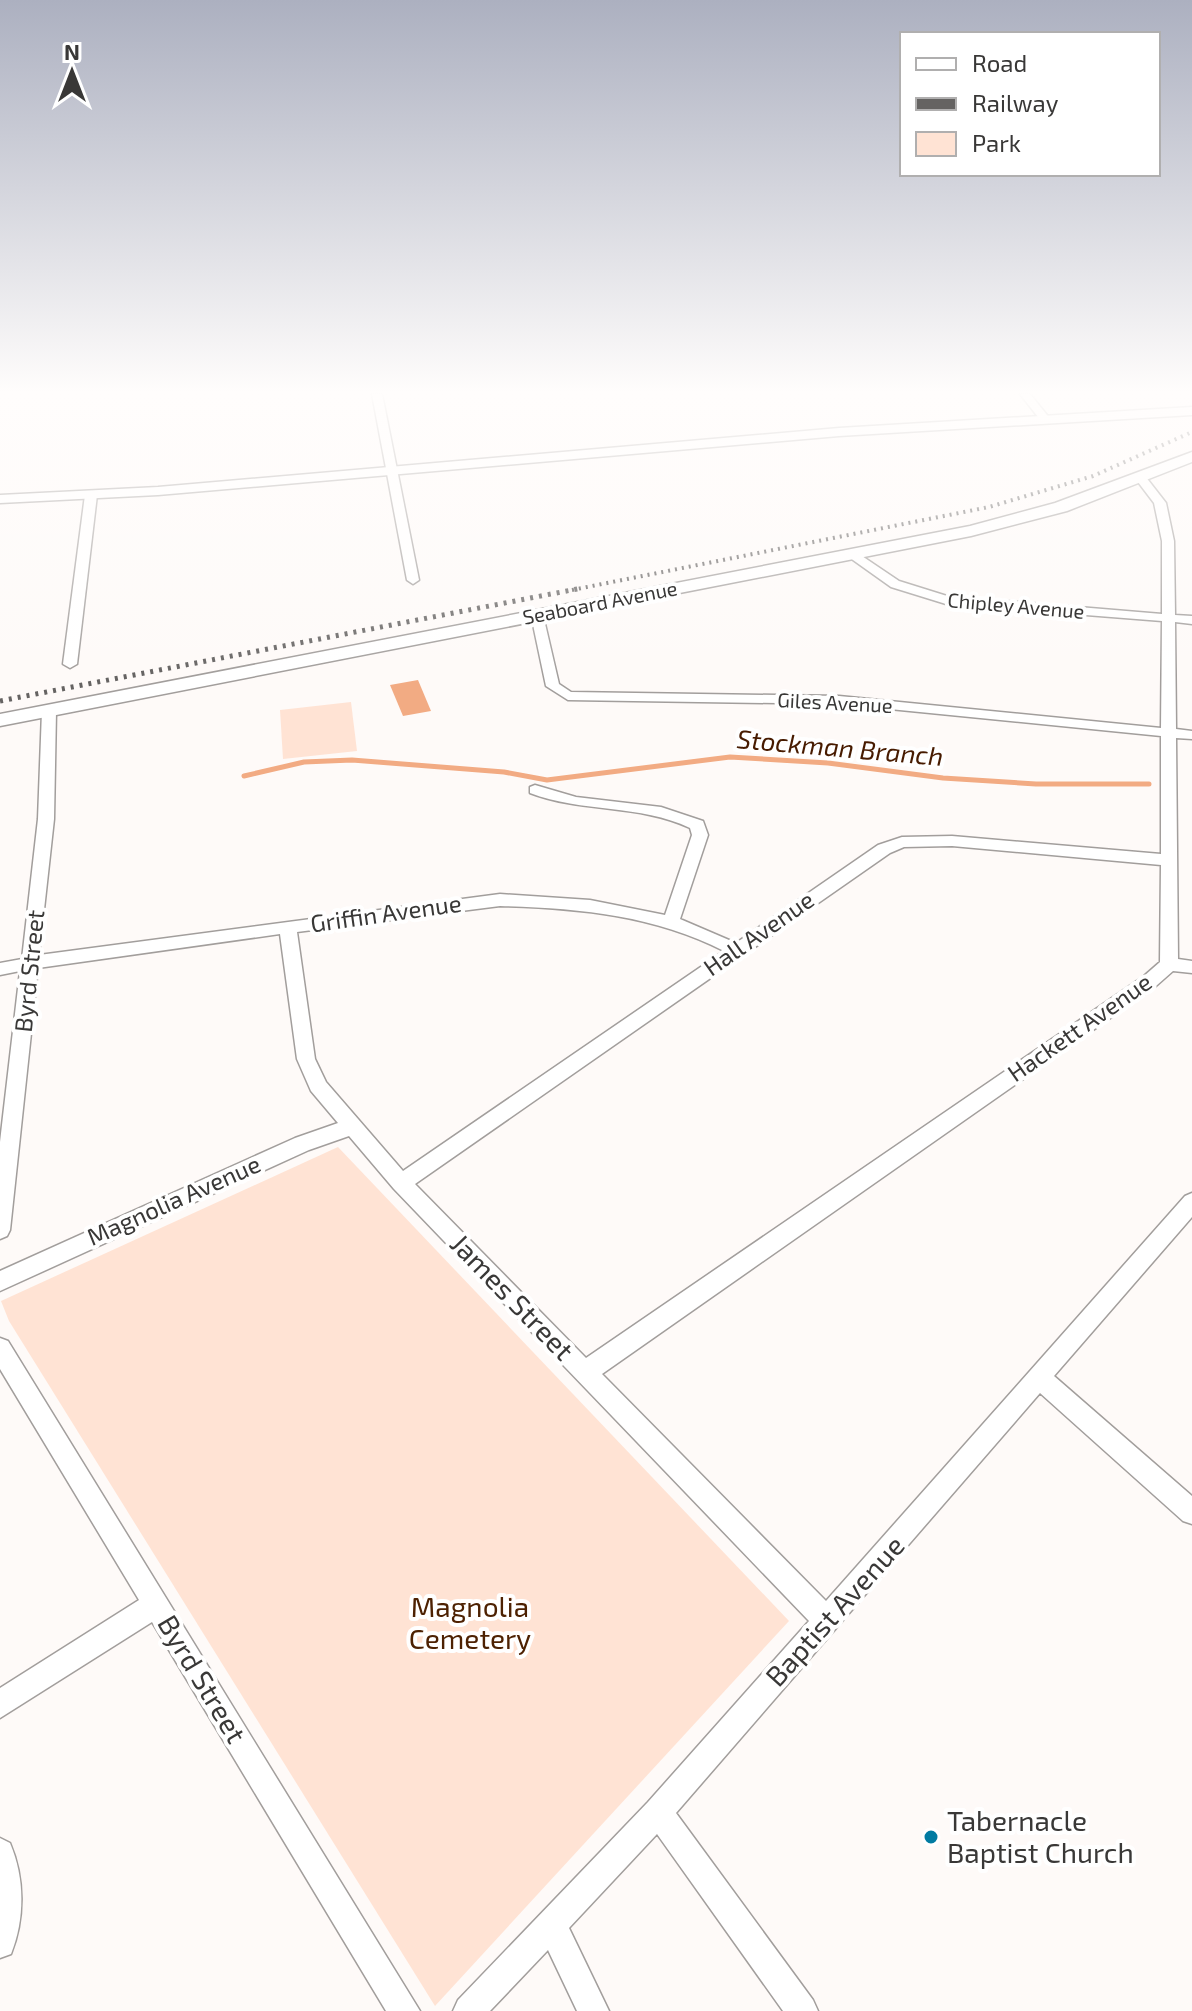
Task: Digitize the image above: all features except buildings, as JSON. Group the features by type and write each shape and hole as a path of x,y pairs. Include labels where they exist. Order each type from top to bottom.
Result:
{"main road":[{"name":"Seaboard Avenue","path":"0,720 852,555 1020,519 1112,488"}],"street":[{"path":"0,499 180,488"},
{"path":"394,488 413,580"},
{"name":"Hackett Avenue","path":"585,1372 1150,981 1169,964 1166,524 1160,503 1148,488"},
{"path":"70,664 91,495"},
{"name":"Chipley Avenue","path":"852,555 895,584 946,600 1192,620"},
{"name":"Giles Avenue","path":"537,615 553,686 568,696 839,700 1192,735"},
{"name":"Byrd Street","path":"0,1230 46,819 49,711"},
{"path":"535,790 566,801 673,815 697,825 700,835 671,922"},
{"name":"Hall Avenue","path":"401,1183 884,849 902,842 952,841 1167,860"},
{"name":"Griffin Avenue","path":"0,969 73,955 500,900 552,903 671,922 736,950"},
{"name":"James Street","path":"288,927 306,1059 318,1086 401,1183 826,1620"},
{"path":"1169,964 1192,967"},
{"name":"Magnolia Avenue","path":"0,1281 302,1144 351,1127"},
{"name":"Baptist Avenue","path":"469,2011 658,1812 1192,1202"},
{"name":"Byrd Street","path":"0,1348 404,2011"},
{"path":"1040,1378 1192,1512"},
{"path":"0,1704 156,1604"},
{"path":"658,1812 802,2011"},
{"path":"0,1853 8,1910 0,1943"},
{"path":"551,1923 593,2011"}],"green space":[{"path":"351,702 357,751 283,759 280,710"},
{"name":"Magnolia Cemetery","path":"338,1147 789,1621 435,2006 9,1321 1,1301"}],"shaded area":[{"path":"418,680 431,711 403,716 390,685"}],"waterway":[{"name":"Stockman Branch","path":"244,776 304,762 352,760 504,772 547,780 730,757 828,763 943,778 1036,784 1149,784"}],"railway":[{"path":"572,590 989,507 1053,488"},
{"path":"0,701 582,588"}],"place":[{"name":"Tabernacle Baptist Church","path":"931,1837"}]}
